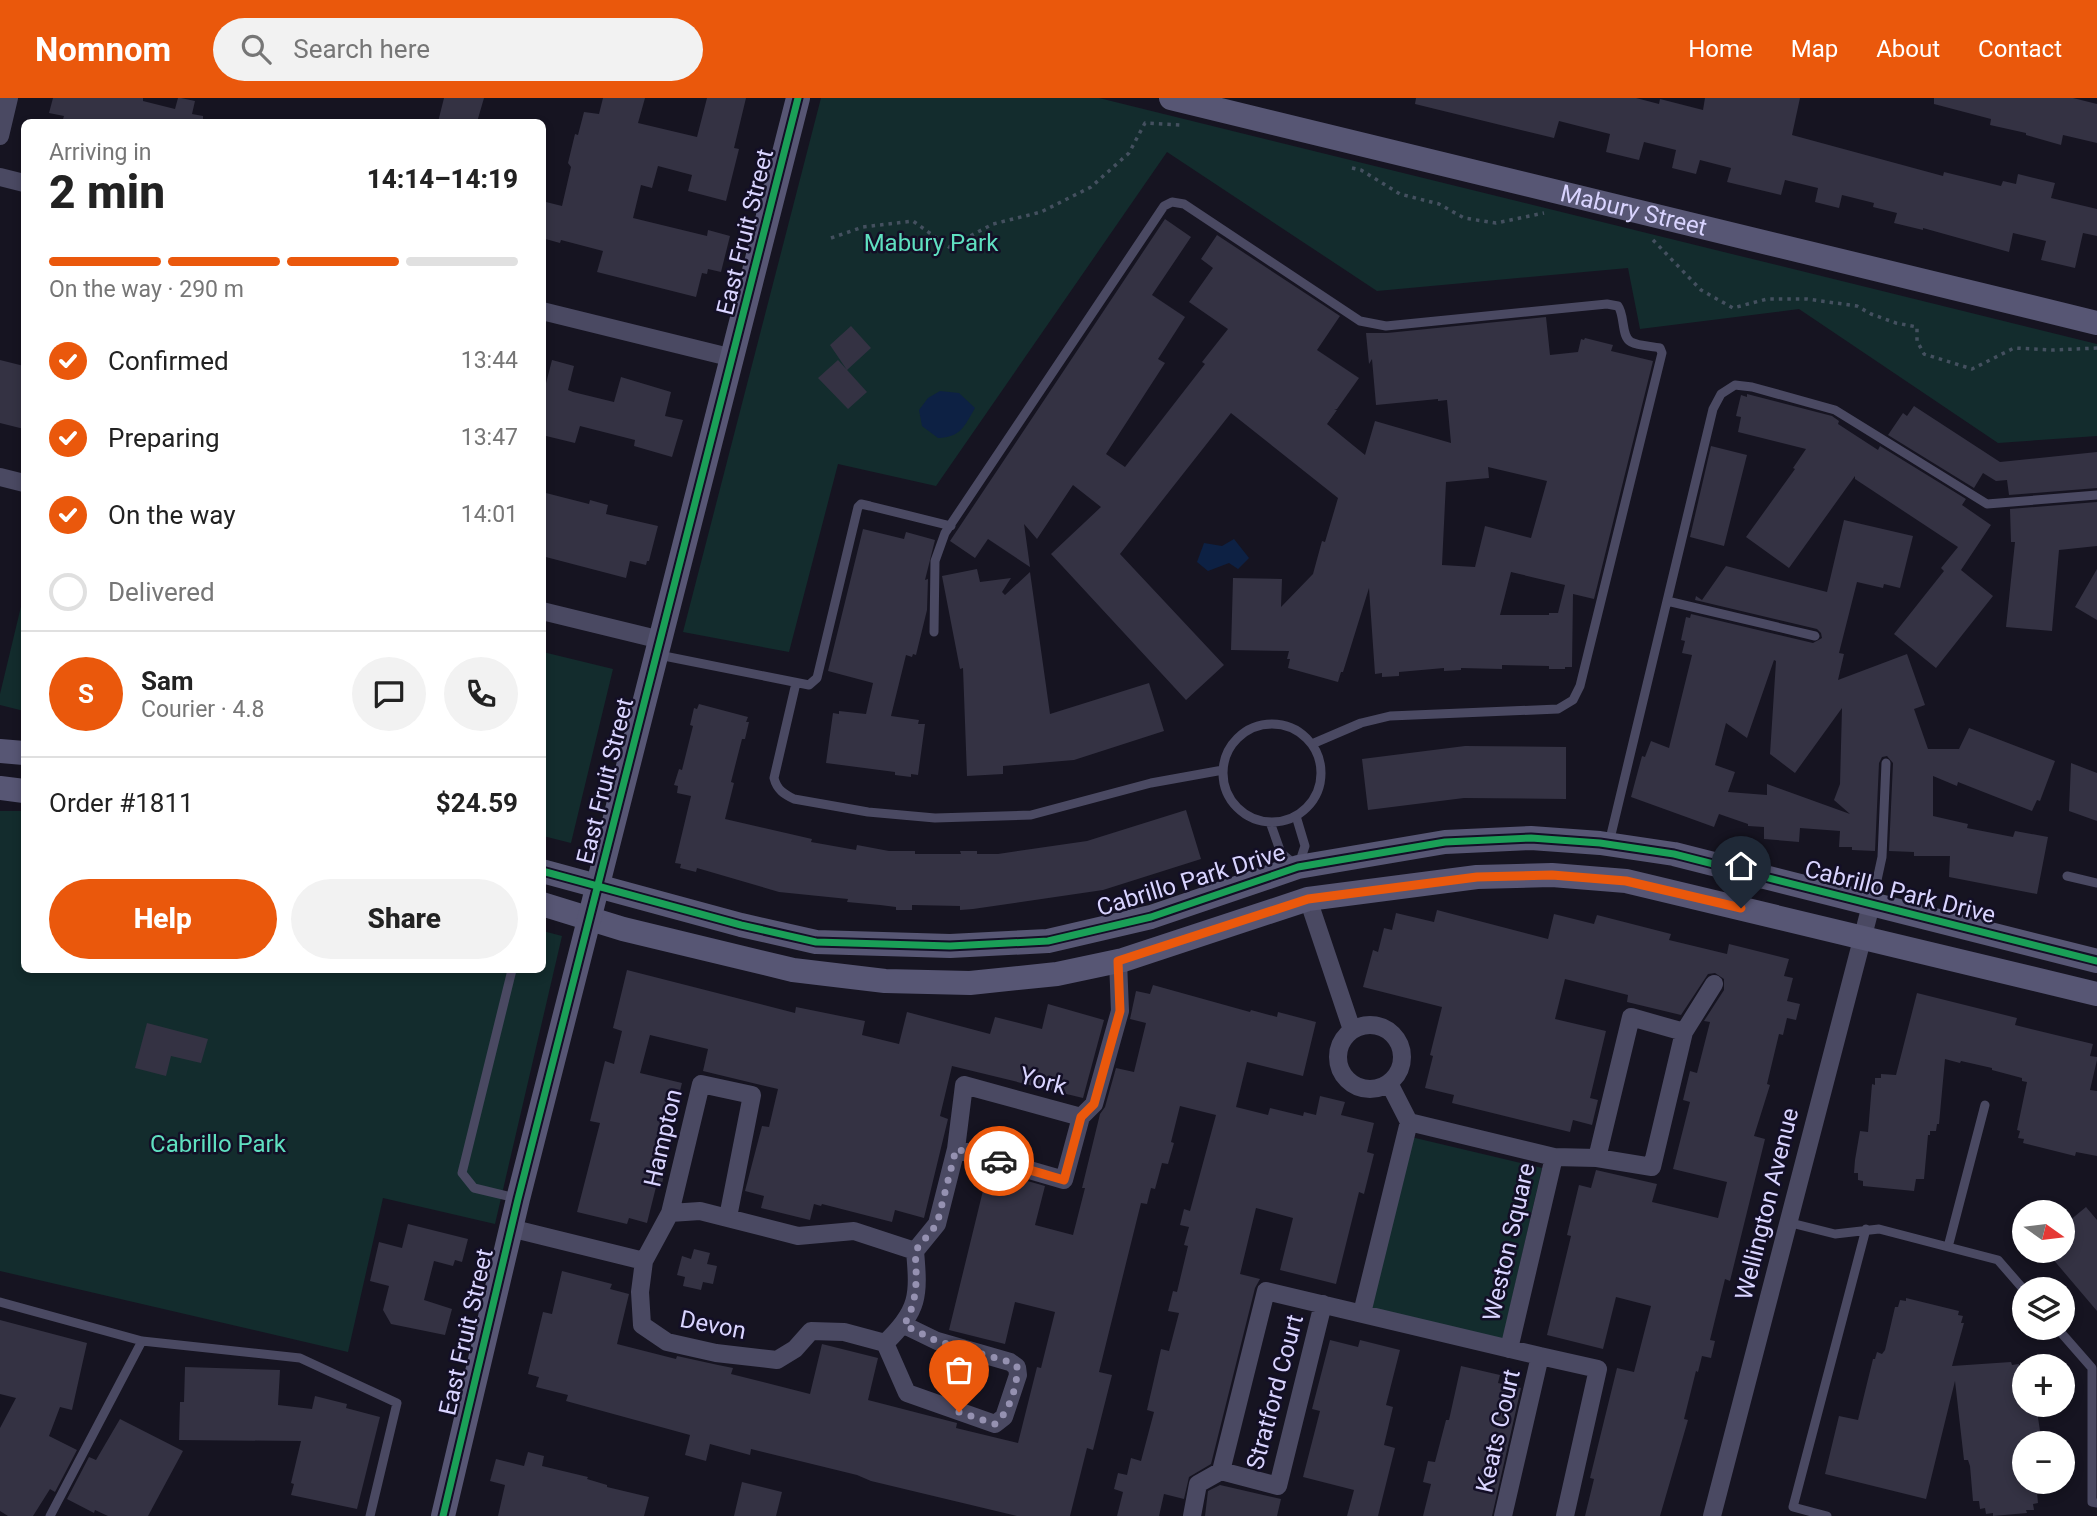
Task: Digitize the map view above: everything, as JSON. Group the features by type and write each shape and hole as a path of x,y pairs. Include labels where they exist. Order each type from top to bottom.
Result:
{"street":[{"path":"0,136 9,98"},
{"name":"East Fruit Street","path":"443,1516 510,1228 798,98"},
{"name":"Mabury Street","path":"1171,98 2097,323"},
{"path":"0,177 21,183"},
{"path":"546,312 733,358"},
{"path":"0,477 21,482"},
{"path":"546,612 659,647"},
{"path":"0,751 21,752"},
{"path":"0,788 21,791"},
{"name":"Cabrillo Park Drive","path":"546,872 741,925 816,942 950,946 1048,941 1151,917 1298,867 1445,842 1531,838 1674,854 2097,961"},
{"path":"546,905 623,929 793,970 885,981 970,983 1057,974 1118,961 1308,899 1477,877 1552,875 1626,881 2097,994"},
{"path":"1308,899 1352,1030"},
{"name":"Wellington Avenue","path":"1712,1516 1871,905"},
{"path":"1081,1117 1094,1104 1120,1011 1118,961"},
{"path":"1554,1157 1597,1158 1651,1167 1685,1032 1714,984"},
{"path":"1597,1158 1631,1017 1685,1032"},
{"path":"1362,1025 1384,1027 1393,1034 1399,1043 1401,1065 1397,1075 1389,1083 1380,1088 1360,1088 1350,1083 1343,1075 1339,1066 1339,1046 1352,1030 1362,1025"},
{"path":"1362,1313 1409,1122 1389,1083"},
{"name":"Hampton","path":"670,1213 701,1084 752,1095 728,1217"},
{"name":"York","path":"915,1251 937,1224 956,1149 964,1085 1081,1117 1064,1180 956,1149"},
{"name":"Weston Square","path":"1362,1313 1509,1349 1554,1157 1409,1122"},
{"path":"510,1228 643,1261 670,1213 700,1211 798,1236 854,1231 915,1251 918,1283 912,1310 904,1325 885,1343 907,1393 995,1424 1004,1417 1018,1376 1017,1367 1010,1362 937,1341 904,1325"},
{"name":"Devon","path":"643,1261 640,1292 642,1325 667,1342 716,1353 777,1360 795,1349 811,1331 844,1332 885,1343"},
{"name":"Stratford Court","path":"1324,1304 1278,1486 1221,1471 1266,1291 1324,1304 1362,1313"},
{"name":"Keats Court","path":"1509,1349 1598,1369 1564,1516"},
{"name":"Keats Court","path":"1503,1516 1540,1356"},
{"path":"1192,1516 1198,1484 1221,1471"}],"lane":[{"path":"934,632 935,561 950,526 1164,206 1172,202 1184,204 1360,321 1372,325 1386,326 1607,304 1618,306 1623,313 1626,337 1632,342 1660,348 1662,353 1580,686 1573,700 1558,709 1390,716 1361,723 1312,744"},
{"path":"1609,845 1713,409 1721,394 1735,385 1752,387 1835,410 1987,504 2097,495"},
{"path":"659,647 809,685 817,678 858,507 861,504 950,526"},
{"path":"1667,601 1815,636"},
{"path":"796,683 774,778 784,794 794,799 935,818 1031,816 1151,783 1223,770"},
{"path":"1274,723 1289,726 1302,733 1312,744 1320,759 1318,791 1309,805 1296,816 1270,822 1241,811 1231,799 1223,770 1226,755 1234,742 1245,732 1259,725 1274,723"},
{"path":"1871,905 1882,857 1886,762"},
{"path":"1270,822 1281,853 1298,867 1305,846 1296,816"},
{"path":"2067,876 2097,883"},
{"path":"511,973 462,1173 474,1188 518,1199"},
{"path":"1948,1247 1985,1105"},
{"path":"1787,1223 1835,1234 1879,1229 1998,1260 2013,1277"},
{"path":"1827,1516 1792,1512 1866,1230"},
{"path":"0,1302 142,1340 300,1358 397,1402 370,1516"},
{"path":"50,1516 142,1340"},
{"path":"2068,1340 2092,1367 2092,1502 2097,1503"}],"path":[{"path":"831,238 863,228 913,221 949,247 993,224 1041,212 1091,187 1129,153 1144,122 1186,126"},
{"path":"1350,167 1360,170 1400,194 1439,204 1464,218 1496,223 1545,213"},
{"path":"1649,236 1701,290 1734,308 1767,299 1807,299 1857,306 1896,323 1917,327 1917,341 1924,354 1972,369 2014,348 2097,348"}],"green space":[{"name":"Mabury Park","path":"821,98 1099,98 2097,344 2097,436 1998,443 1799,309 1640,329 1628,268 1377,291 1167,152 936,486 838,464 789,652 683,632"},
{"path":"21,606 21,710 0,705 0,694"},
{"path":"546,653 613,669 571,843 546,837"},
{"name":"Cabrillo Park","path":"0,811 21,811 21,973 546,973 546,932 562,936 495,1224 383,1198 348,1352 0,1271"},
{"path":"1411,1137 1542,1168 1502,1342 1369,1309"}],"water":[{"path":"940,391 959,393 975,408 965,426 957,433 938,438 922,426 919,410 928,398"},
{"path":"1234,539 1249,558 1238,569 1229,563 1208,571 1197,562 1204,543 1222,546"}],"building":[{"path":"53,98 143,98 143,101 175,109 178,98 181,98 195,101 192,114 203,116 203,119 63,119 64,116 49,113"},
{"path":"444,98 484,98 478,119 439,119"},
{"path":"603,98 645,98 638,123 697,137 707,98 746,98 734,148 739,149 726,201 688,191 692,175 658,166 652,188 641,185 633,218 707,236 708,230 730,236 721,272 708,269 707,274 702,273 696,297 597,272 603,251 561,240 560,243 546,239 546,202 562,206 571,167 568,163 584,112 599,114"},
{"path":"1416,98 1636,98 1659,104 1660,99 1703,110 1705,98 1800,98 1792,135 1943,176 1944,172 2001,186 2003,181 2016,184 2018,174 2055,183 2051,198 2097,209 2097,236 2083,233 2075,268 2041,260 2046,241 2013,233 2009,252 1923,228 1894,223 1897,213 1873,207 1874,203 1842,195 1839,208 1815,202 1818,188 1785,180 1781,195 1727,182 1731,168 1700,160 1696,174 1672,168 1676,150 1644,142 1639,160 1606,152 1610,134 1559,121 1554,138 1415,104"},
{"path":"1934,98 2073,98 2097,104 2097,143 2063,135 2061,145 1990,125 1991,119 1934,104"},
{"path":"1165,219 1191,237 1152,295 1185,317 1158,359 1165,363 1106,454 1125,467 1205,364 1202,362 1228,329 1189,302 1213,268 1201,259 1217,235 1340,316 1317,350 1359,378 1337,409 1334,409 1337,410 1327,424 1365,455 1375,421 1451,443 1447,400 1376,405 1372,359 1369,364 1366,333 1546,317 1550,355 1578,352 1581,339 1585,338 1613,345 1611,351 1653,361 1594,599 1573,594 1572,667 1565,669 1502,665 1502,669 1461,668 1444,671 1444,668 1399,672 1399,676 1382,677 1382,673 1375,674 1369,588 1338,682 1288,668 1289,651 1231,650 1233,578 1282,579 1281,607 1313,574 1338,498 1231,413 1120,554 1224,665 1186,700 1051,554 1101,507 1073,485 1037,539 1024,524 1030,567 988,539 975,558 950,541","holes":["1488,467 1547,481 1531,538 1485,526 1475,567 1442,565 1446,482 1489,478","1511,572 1565,585 1558,613 1500,615"]},
{"path":"851,326 871,348 847,370 830,345"},
{"path":"0,360 21,365 21,428 0,423"},
{"path":"552,360 574,366 568,390 573,392 614,402 621,377 671,392 665,416 683,420 672,457 634,446 635,440 580,426 575,443 546,436 546,383"},
{"path":"838,360 867,392 848,409 818,378"},
{"path":"1747,394 1832,416 1839,421 1838,424 1878,450 1880,446 1966,499 1962,505 1991,525 1961,570 1993,596 1936,668 1894,634 1944,571 1941,568 1958,547 1855,479 1855,476 1789,568 1746,537 1795,469 1793,468 1806,449 1738,432 1741,417 1736,416 1741,395 1747,397"},
{"path":"1914,406 2000,462 2097,452 2097,488 2009,495 2007,480 1996,481 1983,473 1974,488 1888,435 1903,413 1907,416"},
{"path":"1711,446 1747,455 1724,546 1690,537"},
{"path":"546,493 589,504 590,500 608,505 606,514 658,526 649,561 646,565 630,561 626,578 546,557"},
{"path":"2097,502 2097,546 2059,550 2052,631 2006,627 2015,542 2011,542 2010,509"},
{"path":"1844,520 1913,536 1900,588 1884,584 1883,588 1857,582 1839,653 1844,654 1838,680 1907,654 1925,705 1914,709 1928,749 1959,749 1969,728 2055,761 2040,801 2037,800 2032,811 1958,782 1957,786 1933,776 1933,816 1968,824 1967,828 2013,837 2015,831 2048,837 2037,894 1949,877 1950,856 1914,856 1914,852 1889,851 1893,763 1887,756 1882,757 1879,763 1875,851 1839,847 1840,831 1800,828 1799,842 1764,839 1764,827 1748,826 1719,814 1714,827 1631,797 1642,756 1645,757 1651,741 1669,748 1692,655 1682,653 1685,641 1681,640 1686,617 1690,618 1691,614 1813,643 1822,638 1817,629 1695,600 1696,596 1702,600 1726,566 1827,592","holes":["1774,660 1770,754 1795,773 1842,708 1840,784 1834,800 1850,814 1767,784 1767,795 1728,792 1735,772 1715,765 1726,723 1747,738"]},
{"path":"863,529 904,539 906,532 935,540 925,580 928,579 927,610 916,655 906,655 891,716 919,720 918,724 925,724 918,775 911,774 911,777 895,775 895,772 826,763 833,713 839,714 839,711 866,714 873,683 828,671"},
{"path":"977,569 980,582 1011,578 1002,592 1005,595 1030,572 1050,714 1149,683 1164,731 1074,760 1003,766 1003,774 967,776 963,668 960,669 942,576"},
{"path":"2097,569 2097,620 2075,607"},
{"path":"699,704 748,717 745,739 742,739 731,782 734,783 725,819 812,839 811,842 856,850 857,845 889,851 915,851 915,854 961,854 960,851 977,851 977,854 998,854 1087,841 1186,810 1201,859 1103,890 960,910 960,906 912,905 912,910 896,910 896,907 847,902 848,899 779,892 697,868 696,872 680,868 681,864 675,863 691,796 677,793 678,786 674,785 679,769 682,770 693,726 690,725 694,708 697,709"},
{"path":"1465,746 1566,747 1566,799 1464,798 1368,810 1362,759"},
{"path":"2071,763 2097,773 2097,821 2069,811"},
{"path":"1437,910 1548,939 1554,914 1594,924 1597,915 1671,934 1669,940 1727,954 1729,944 1789,959 1784,976 1793,978 1787,1001 1800,1004 1796,1020 1787,1018 1783,1035 1779,1034 1767,1084 1770,1085 1754,1136 1765,1139 1730,1281 1725,1279 1710,1340 1715,1341 1711,1358 1702,1356 1698,1372 1696,1371 1684,1419 1688,1420 1660,1516 1585,1516 1594,1479 1590,1478 1617,1368 1634,1372 1651,1306 1616,1297 1603,1349 1547,1335 1571,1236 1567,1235 1579,1185 1591,1188 1596,1170 1657,1184 1652,1202 1718,1218 1727,1182 1673,1169 1690,1102 1683,1100 1690,1071 1697,1073 1710,1022 1704,1021 1724,990 1724,979 1715,973 1708,974 1681,1015 1627,1002 1628,995 1565,979 1555,1019 1606,1031 1590,1098 1598,1100 1592,1125 1573,1120 1570,1132 1452,1103 1454,1095 1425,1088 1442,1007 1363,987 1373,950 1378,952 1384,928 1392,930 1396,913 1434,922"},
{"path":"627,970 795,1013 796,1007 865,1021 862,1035 899,1044 907,1012 990,1034 995,1017 1042,1029 1048,1004 1104,1020 1083,1098 952,1066 940,1116 948,1119 924,1218 895,1210 892,1222 822,1204 814,1204 810,1220 761,1208 764,1196 745,1191 762,1126 769,1127 778,1089 703,1071 708,1049 650,1035 640,1073 682,1083 662,1161 667,1162 661,1188 656,1187 647,1223 629,1218 627,1224 577,1212 600,1123 590,1121 605,1061 614,1064 622,1031 613,1028"},
{"path":"1153,985 1250,1012 1251,1010 1277,1017 1278,1012 1316,1022 1303,1076 1247,1062 1236,1107 1268,1115 1270,1108 1303,1116 1304,1112 1316,1115 1320,1096 1345,1102 1341,1115 1374,1123 1367,1152 1374,1154 1364,1194 1359,1192 1336,1284 1280,1270 1293,1218 1256,1208 1240,1274 1260,1279 1255,1288 1211,1464 1189,1477 1184,1499 1164,1494 1159,1516 1117,1516 1123,1492 1114,1489 1118,1473 1127,1475 1131,1458 1141,1461 1154,1412 1147,1410 1161,1349 1169,1351 1179,1313 1168,1311 1173,1291 1177,1292 1188,1246 1184,1245 1189,1227 1180,1225 1184,1209 1190,1211 1216,1115 1180,1106 1168,1164 1162,1163 1155,1189 1151,1188 1147,1204 1141,1203 1099,1372 1112,1375 1093,1450 1087,1448 1070,1516 1017,1516 751,1449 750,1455 710,1444 706,1461 685,1455 690,1435 566,1401 568,1395 536,1387 539,1377 528,1374 543,1312 552,1314 562,1271 612,1284 610,1289 629,1294 617,1344 676,1359 677,1356 733,1368 731,1374 810,1394 822,1344 878,1358 868,1400 957,1423 956,1428 1018,1443 1037,1367 1041,1368 1055,1312 1015,1302 1005,1344 949,1330 988,1170 1045,1186 1035,1225 1073,1235 1100,1114 1105,1107 1116,1068 1134,1072 1146,1023 1130,1019 1136,991 1150,994"},
{"path":"1917,993 2017,1018 2015,1025 2093,1044 2090,1056 2097,1057 2097,1060 2090,1090 2097,1091 2097,1156 2076,1152 2075,1156 2023,1143 2024,1139 2018,1138 2020,1131 2017,1130 2027,1082 1992,1068 1945,1059 1939,1124 1936,1131 1930,1131 1928,1135 1924,1179 1916,1179 1914,1191 1863,1186 1863,1181 1858,1180 1858,1173 1854,1173 1855,1160 1860,1131 1868,1132 1872,1084 1875,1085 1875,1078 1881,1078 1881,1074 1896,1075"},
{"path":"147,1023 208,1039 201,1063 171,1056 166,1076 135,1068"},
{"path":"2086,1207 2097,1220 2097,1311 2075,1285 2075,1277 2068,1277 2057,1264 2076,1264 2076,1215"},
{"path":"408,1224 468,1239 462,1262 455,1260 453,1266 434,1261 424,1300 452,1309 445,1335 391,1324 383,1310 389,1286 370,1281 379,1242 402,1248"},
{"path":"694,1249 710,1253 707,1264 717,1266 713,1284 703,1282 701,1290 683,1286 685,1277 677,1275 682,1256 691,1259"},
{"path":"1906,1298 1959,1311 1958,1315 1963,1316 1961,1323 1964,1323 1952,1366 2011,1362 2012,1417 2038,1417 2040,1431 2012,1431 2012,1494 2037,1494 2038,1503 2033,1504 2034,1510 1993,1516 1993,1513 1986,1514 1985,1508 1980,1509 1979,1501 1973,1501 1970,1466 1968,1460 1964,1460 1955,1381 1926,1499 1825,1474 1839,1416 1858,1420 1873,1359 1877,1352 1882,1354 1885,1350 1895,1307 1898,1307 1900,1300 1906,1301"},
{"path":"0,1320 87,1343 72,1410 60,1407 49,1436 77,1450 55,1492 50,1489 33,1516 8,1516 0,1511 0,1428 16,1398 0,1394"},
{"path":"1330,1340 1358,1347 1360,1340 1400,1350 1386,1405 1393,1407 1384,1445 1395,1448 1378,1516 1347,1516 1354,1490 1303,1477 1320,1411 1312,1409"},
{"path":"1461,1366 1500,1375 1498,1383 1521,1388 1492,1516 1423,1516 1431,1484 1423,1482 1428,1461 1435,1462 1446,1420 1449,1420"},
{"path":"185,1367 280,1370 278,1405 312,1409 315,1396 347,1404 346,1408 380,1417 357,1509 291,1495 294,1484 291,1483 301,1441 179,1440 180,1402 184,1402"},
{"path":"120,1419 183,1451 148,1516 108,1516 95,1510 94,1513 67,1499 89,1457 96,1460"},
{"path":"528,1452 544,1456 542,1466 588,1477 587,1479 607,1487 649,1497 644,1516 498,1516 505,1485 490,1481 496,1459 524,1466"},
{"path":"742,1482 782,1492 776,1516 734,1516"},
{"path":"1220,1485 1281,1499 1277,1516 1205,1516 1208,1491"}],"cycle path":[{"path":"443,1516 518,1199 798,98"},
{"path":"546,872 741,925 816,942 950,946 1048,941 1151,917 1298,867 1445,842 1531,838 1600,843 1674,854 2097,961"}],"way so far":[{"path":"959,1412 995,1424 1004,1417 1018,1376 1017,1367 1010,1362 937,1341 904,1325 912,1310 918,1283 915,1251 937,1224 956,1149 999,1161"}],"route":[{"path":"999,1161 1064,1180 1081,1117 1094,1104 1120,1011 1118,961 1308,899 1477,877 1552,875 1626,881 1741,908"}]}
